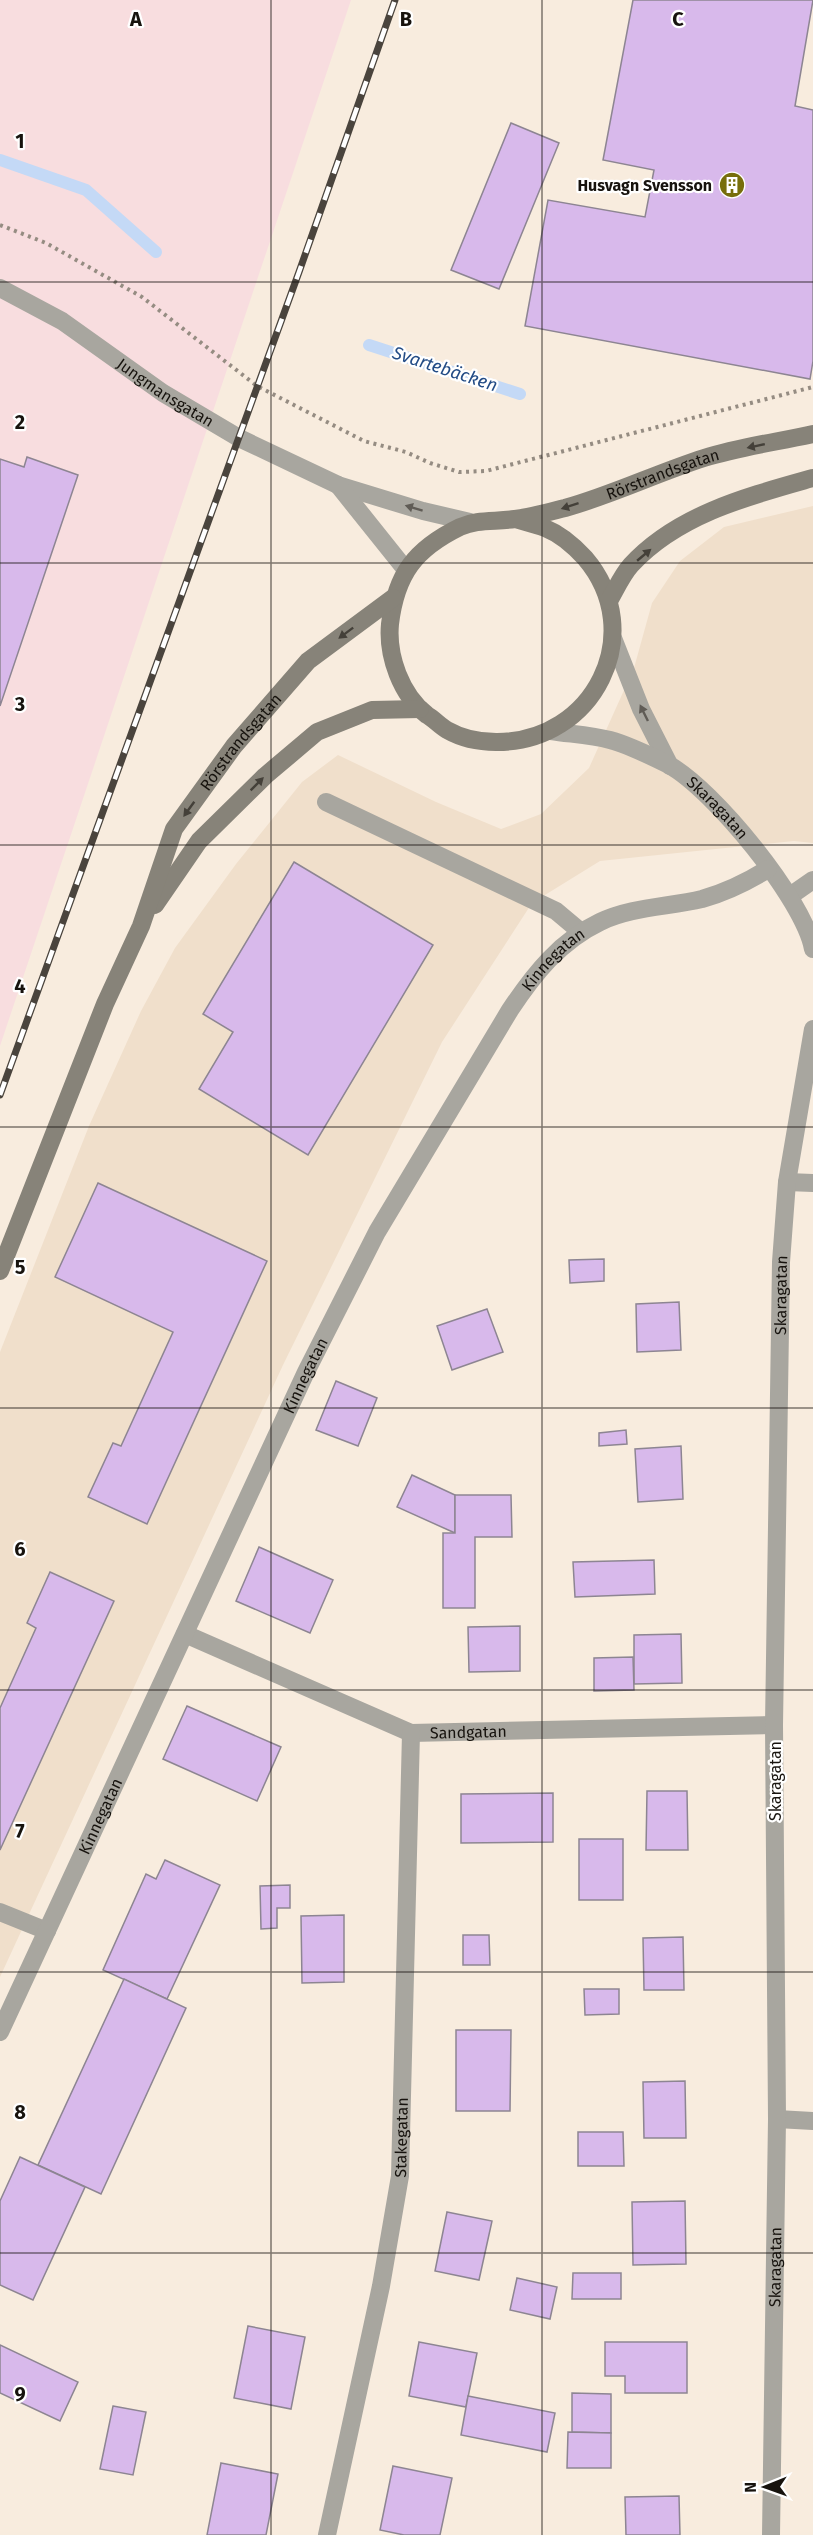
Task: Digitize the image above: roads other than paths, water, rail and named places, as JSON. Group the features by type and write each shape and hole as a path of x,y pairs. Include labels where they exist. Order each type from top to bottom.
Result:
{"main road":[{"name":"Rörstrandsgatan","path":"515,519 547,528 574,546 596,571 609,601 613,638 604,676 582,708 551,731 517,742 482,742 448,730 420,709 398,676 389,638 393,598 406,570 434,540 470,522 515,519 567,508 705,457 813,434"},
{"path":"609,601 630,566 676,527 752,495 813,478"},
{"name":"Rörstrandsgatan","path":"0,1271 105,1004 141,926 174,829 234,746 308,662 393,598"},
{"name":"Rörstrandsgatan","path":"141,926 199,841 265,776 317,732 372,711 420,709"}],"street":[{"name":"Jungmansgatan","path":"0,288 62,321 163,393 239,438 338,485 423,511 470,522"},
{"name":"Jungmansgatan","path":"338,485 406,570"},
{"name":"Skaragatan","path":"613,638 641,709 670,766"},
{"name":"Skaragatan","path":"551,731 610,740 670,766 708,797 735,826 790,896 813,949"},
{"path":"326,802 556,911 581,932"},
{"name":"Kinnegatan","path":"0,2032 306,1372 377,1232 533,976 556,951 581,932 602,921 628,912 703,898 740,886 768,868"},
{"path":"790,896 813,880"},
{"name":"Skaragatan","path":"771,2535 777,2119 774,1725 781,1262 787,1182 813,1029"},
{"path":"787,1182 813,1183"},
{"name":"Sandgatan","path":"185,1634 411,1732 774,1725"},
{"name":"Stakegatan","path":"327,2535 381,2286 400,2176 411,1732"},
{"path":"0,1912 47,1931"},
{"path":"777,2119 813,2121"}],"waterway":[{"name":"Svartebäcken","path":"0,160 86,190 156,252"},
{"name":"Svartebäcken","path":"369,345 520,394"}],"railway":[{"path":"0,1095 299,272 395,0"}],"place":[{"name":"Husvagn Svensson","path":"732,185"}]}
